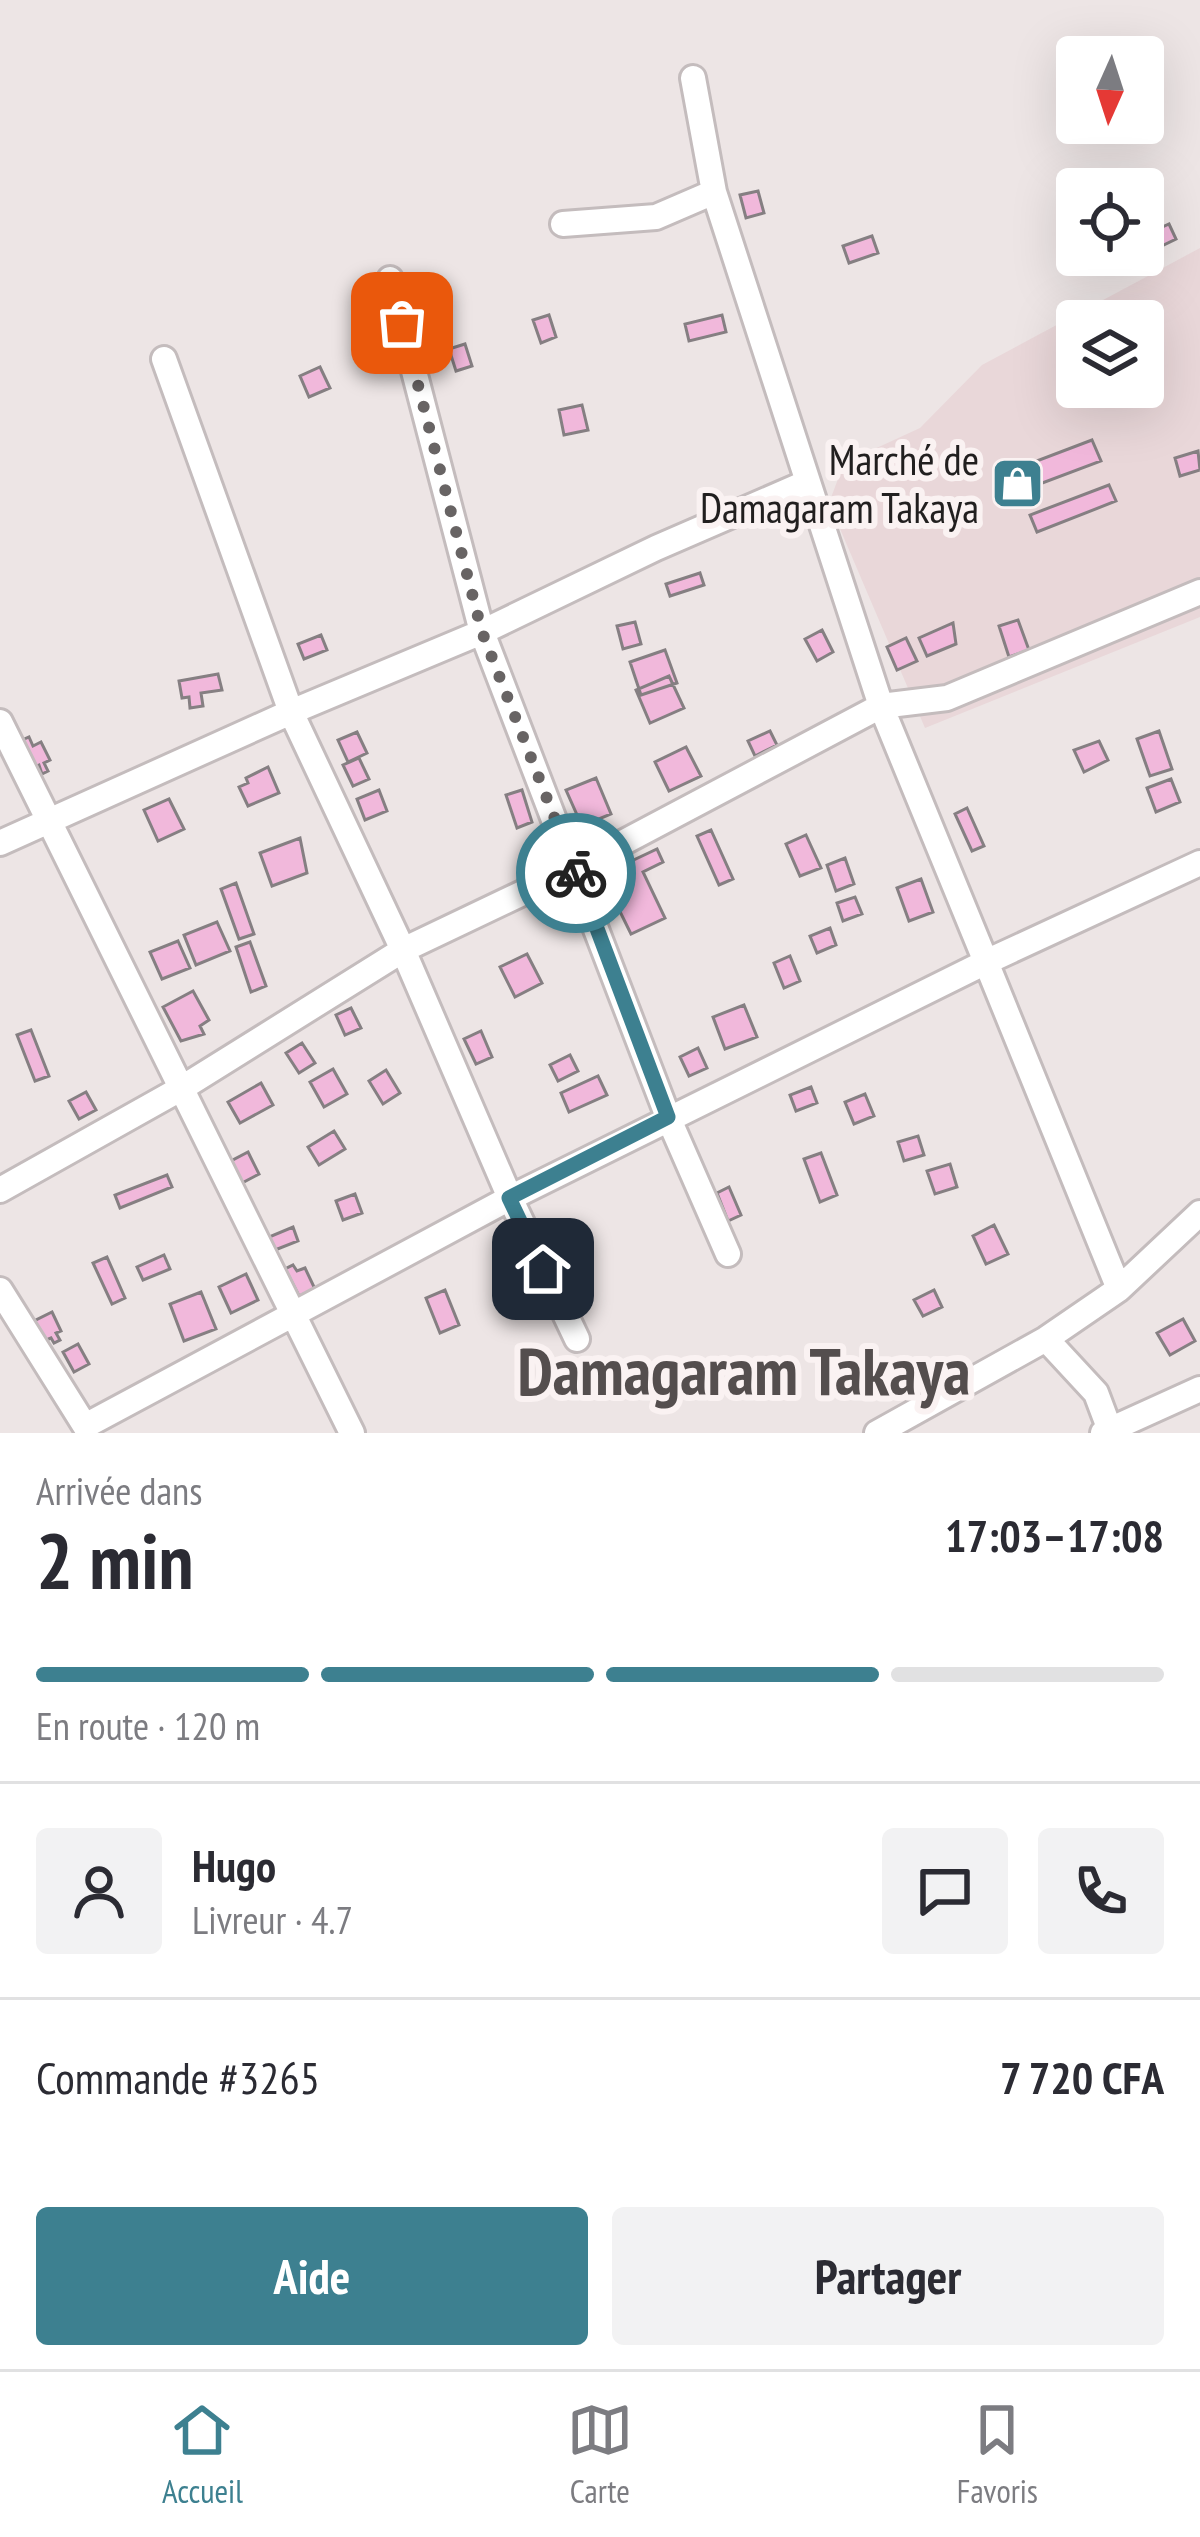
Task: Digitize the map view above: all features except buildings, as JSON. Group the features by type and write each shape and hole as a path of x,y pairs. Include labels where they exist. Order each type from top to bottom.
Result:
{"street":[{"path":"693,78 714,192 881,706 1119,1288"},
{"path":"563,224 656,217 714,192"},
{"path":"390,279 482,632 668,1117 728,1254"},
{"path":"164,358 292,712 577,1340"},
{"path":"0,843 482,632 808,482"},
{"path":"0,1190 182,1088 403,950 575,868 881,706 947,698 1200,592"},
{"path":"0,722 352,1433"},
{"path":"0,1290 86,1430 509,1198 668,1117 1200,863"},
{"path":"877,1433 1046,1340 1119,1288 1200,1213"},
{"path":"1046,1340 1096,1393 1108,1432 1200,1389"}],"shaded area":[{"name":"Marché de Damagaram Takaya","path":"1200,248 1200,617 925,728 829,503 844,463 920,428 982,365 1056,325 1056,408 1164,408 1164,300 1103,300 1148,276 1164,276 1164,267"}],"way so far":[{"path":"402,323 482,632 576,873"}],"place":[{"name":"Marché de Damagaram Takaya","path":"1018,483"}],"district":[{"name":"Damagaram Takaya","path":"744,1370"}],"route":[{"path":"543,1269 509,1198 668,1117 576,873"}]}
